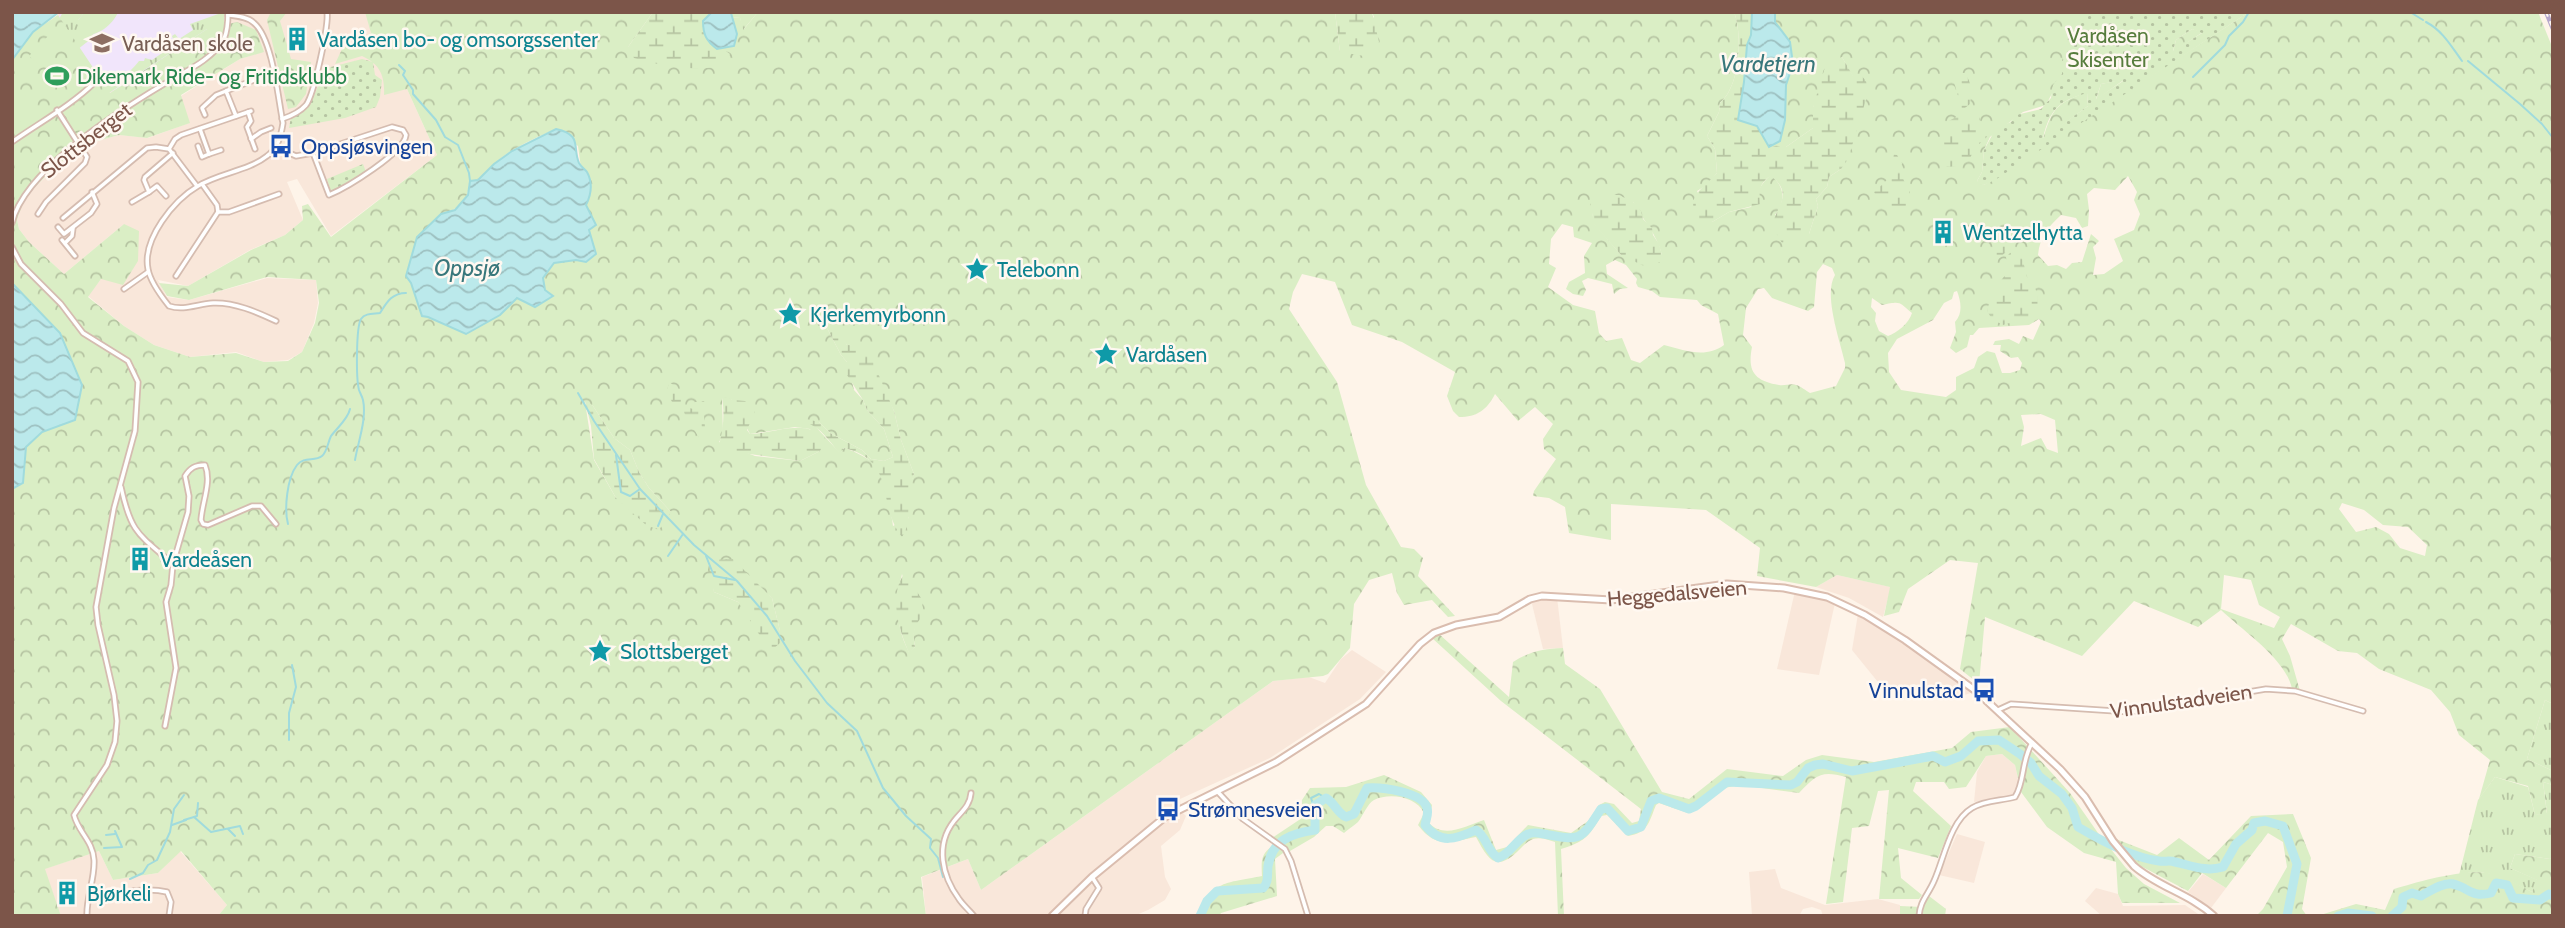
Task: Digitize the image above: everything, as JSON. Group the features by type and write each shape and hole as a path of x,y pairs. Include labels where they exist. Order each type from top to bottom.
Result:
{"main road":[{"name":"Heggedalsveien","path":"1052,916 1092,877 1165,817 1276,762 1357,711 1374,696 1420,644 1434,634 1456,625 1499,617 1530,599 1542,596 1611,600 1739,584 1815,593 1845,604 1884,626 1957,676 1998,710 2076,786 2106,831 2140,872 2185,895 2214,916"}],"street":[{"path":"282,119 298,112 309,100 327,26 327,12"},
{"path":"228,14 249,19 261,31 267,45 282,119 281,136 276,147 262,160 199,185 170,211 148,253 148,272 169,306 183,308 224,303 276,321"},
{"name":"Slottsberget","path":"12,223 16,208 33,183 79,142 133,103 214,51 223,40 228,14"},
{"path":"207,121 202,108 216,95 254,80"},
{"path":"12,142 57,110 74,102 95,82"},
{"path":"226,91 236,116"},
{"path":"38,214 69,182 70,176 85,163 86,152 57,110"},
{"path":"149,192 145,177 171,151 175,139 200,129 207,121 249,111 251,121 247,127 255,149"},
{"path":"276,147 296,156 392,127 403,130 405,135 402,144 373,169 346,188 329,195 313,153"},
{"path":"251,139 271,128"},
{"path":"200,129 209,154"},
{"path":"205,144 196,147 202,157 221,150"},
{"path":"64,218 148,148 171,151 217,205 218,212 176,276"},
{"path":"132,202 142,198 155,184 166,196"},
{"path":"58,227 64,234 91,213 97,204 92,192"},
{"path":"218,212 229,212 279,194"},
{"path":"72,228 72,236 63,242 75,256"},
{"path":"12,247 20,264 61,304 83,333 128,361 138,382 135,431 114,508 96,607 114,695 117,720 115,742 107,765 74,815 75,822 88,837 94,858 86,905 87,916"},
{"path":"124,289 148,272"},
{"path":"165,726 176,668 166,602 189,504 184,476 192,468 205,465 208,477 201,515 203,524 252,506 261,506 276,524"},
{"path":"121,485 134,529 173,564"},
{"name":"Vinnulstadveien","path":"1998,710 2011,704 2130,712 2266,689 2295,691 2362,711"},
{"path":"1919,916 1920,902 1931,888 1959,822 1970,808 2015,797 2019,789 2023,761 2032,743"},
{"path":"1217,791 1242,819 1279,844 1291,860 1308,916"},
{"path":"971,793 969,804 944,837 942,853 947,880 953,892 974,916"},
{"path":"1085,916 1086,909 1099,888 1092,877"},
{"path":"90,893 109,895 167,892 171,902 169,916"}],"shaded area":[{"path":"59,12 372,12 437,155 331,236 297,179 287,182 303,220 285,235 250,250 188,286 158,280 167,297 189,300 267,278 316,280 318,303 314,323 302,352 288,360 264,362 236,352 190,357 154,345 124,326 88,296 101,279 124,224 64,274 29,242 19,229 17,220 25,197 57,166 87,144 119,135 148,138 189,123 181,96 240,59 264,51 109,93 58,15"},
{"path":"61,12 224,12 224,32 109,93 57,21"},
{"path":"1837,575 1891,587 1883,617 1849,598 1816,587"},
{"path":"1795,591 1835,603 1819,675 1777,669"},
{"path":"1557,597 1563,648 1543,649 1531,600"},
{"path":"1858,614 1883,628 1974,692 1952,699 1914,684 1905,689 1882,687 1852,650"},
{"path":"1352,650 1386,672 1360,699 1270,758 1180,799 1181,811 1186,816 1180,830 1161,846 1165,877 1171,889 1165,900 1134,916 926,916 922,877 968,859 981,890 1273,681 1309,677 1325,683 1341,659"},
{"path":"2002,754 2015,765 2019,784 2015,795 1974,802 1977,772 1986,756"},
{"path":"1957,834 1985,842 1974,883 1939,875"},
{"path":"99,851 113,880 158,873 180,851 227,905 218,916 61,916 44,869"},
{"path":"1775,869 1781,888 1825,905 1878,899 1900,905 1900,916 1823,916 1821,910 1812,907 1803,909 1799,916 1752,916 1749,872"},
{"path":"2203,874 2226,888 2211,908 2188,892"},
{"path":"2096,888 2118,894 2123,906 2185,905 2201,916 2102,916 2085,901"}],"green space":[{"path":"63,12 85,12 78,20 94,36 97,34 77,50 59,19"},
{"path":"85,12 118,12 104,29 84,36 78,28 78,20"},
{"path":"224,12 224,32 207,29 109,93 96,83 120,78 139,61 144,61 145,58 152,60 175,44 172,36 175,34 179,39 193,30 190,24"},
{"path":"271,12 287,12 280,21 291,59 311,62 306,94 296,107 288,109 267,20"},
{"path":"365,12 653,12 628,47 723,49 710,25 721,16 740,18 744,29 758,12 1335,12 1340,52 1374,17 1372,12 1734,12 1739,47 1736,73 1707,136 1715,149 1717,173 1707,185 1697,191 1712,222 1729,212 1751,207 1762,185 1771,175 1779,184 1782,194 1781,205 1775,215 1809,234 1818,206 1816,199 1827,187 1829,177 1841,169 1853,77 1842,57 1813,107 1813,128 1786,147 1769,147 1785,120 1786,85 1793,64 1790,42 1775,22 1775,12 2084,12 2062,74 2046,105 2023,112 1990,137 1984,150 1982,172 1977,181 1984,185 2249,12 2538,12 2553,49 2553,704 2545,700 2527,759 2553,771 2553,785 2543,782 2547,814 2535,815 2528,786 2495,777 2479,799 2490,760 2459,735 2450,712 2431,690 2379,669 2357,653 2338,651 2291,624 2282,639 2300,691 2292,689 2273,656 2221,610 2198,627 2134,601 2082,656 1985,617 1979,684 1960,669 1978,563 1950,560 1908,589 1899,612 1884,616 1890,587 1837,575 1816,587 1757,576 1760,548 1706,510 1611,504 1611,540 1569,533 1565,507 1549,498 1533,496 1556,459 1544,449 1543,439 1553,424 1535,407 1518,421 1495,394 1481,412 1459,417 1453,411 1447,396 1455,372 1402,342 1352,325 1335,282 1302,274 1293,292 1289,309 1337,382 1366,485 1401,547 1414,549 1423,558 1418,576 1455,616 1448,617 1432,600 1404,605 1397,593 1392,573 1369,580 1354,604 1350,648 1328,674 1273,681 981,890 968,859 921,877 926,916 218,916 227,905 181,851 158,873 113,880 99,851 45,869 61,916 12,916 12,490 23,483 26,447 42,432 75,420 82,385 60,333 12,283 12,60 33,32 58,15 110,93 207,29 237,22 256,30 264,52 240,59 181,95 190,123 147,138 119,135 87,144 57,165 25,197 17,220 19,229 29,242 64,274 124,224 139,231 138,261 123,285 101,279 88,297 124,326 154,345 190,357 236,353 264,362 288,361 302,352 315,323 319,303 316,280 267,277 189,300 167,296 159,283 188,286 251,250 285,235 303,220 302,206 308,204 331,237 437,155 407,89 384,95 384,82 380,71 362,56 335,64 342,49 371,33","holes":["556,129 578,146 586,205 595,225 589,230 596,254 586,262 576,260 554,263 543,278 545,290 552,295 527,304 517,298 500,315 422,316 411,283 441,214 461,204 469,184 516,148","2128,176 2137,192 2134,200 2140,214 2134,230 2114,239 2123,261 2104,274 2093,275 2096,258 2093,247 2099,241 2091,234 2082,262 2072,263 2066,269 2057,265 2048,266 2038,255 2043,237 2061,215 2076,218 2082,228 2088,226 2087,194 2094,188 2115,190","1633,202 1653,234 1662,255 1621,255 1592,221 1593,213","1562,224 1573,227 1574,237 1592,243 1584,256 1585,273 1569,282 1566,289 1583,296 1586,290 1582,281 1588,278 1612,284 1614,294 1620,289 1628,288 1607,274 1606,265 1615,260 1626,265 1637,279 1638,287 1652,291 1660,297 1697,300 1718,314 1724,345 1710,352 1687,351 1664,345 1640,363 1631,360 1622,338 1606,341 1599,333 1595,311 1573,305 1548,287 1556,268 1549,264 1551,239","1823,264 1832,268 1835,275 1832,283 1832,305 1845,363 1836,386 1810,393 1792,384 1779,385 1759,378 1752,369 1752,347 1743,335 1746,308 1758,289 1764,288 1772,298 1808,311 1814,307 1817,272","1957,291 1960,311 1950,348 1956,353 1967,347 1970,335 1979,328 2029,325 2039,319 2041,322 2033,340 2023,336 2019,344 2009,339 1995,341 1993,345 2001,345 2000,351 2011,358 2018,357 2022,363 2020,370 2002,373 1995,353 1987,351 1978,357 1974,368 1956,377 1956,390 1946,397 1901,390 1889,372 1888,353 1897,339 1933,320 1944,303 1952,299","1872,298 1882,305 1899,303 1912,313 1902,327 1888,336 1879,331 1875,321 1876,313 1871,307","827,328 839,335 847,345 862,348 894,411 901,440 914,474 909,487 909,518 893,526 877,467 867,458 848,449 844,448 840,453 814,425 819,422 830,433 862,450 871,459 884,461 893,457 884,429 854,390 847,362","722,398 732,400 750,434 795,427 810,429 820,451 800,461 755,456 719,442 723,435","585,402 593,406 614,438 630,450 649,488 671,512 616,498 594,460","2041,414 2055,420 2058,453 2047,449 2041,438 2021,446 2024,427 2021,415","2342,503 2364,510 2383,525 2408,527 2427,545 2425,556 2400,548 2389,534 2376,527 2356,532 2339,509","710,560 727,561 772,598 780,631 780,643 738,602 714,592","902,574 915,626 915,647 909,652 901,633 898,604","2224,575 2251,580 2259,605 2280,617 2274,628 2221,609"]},
{"path":"653,12 758,12 743,30 740,18 721,16 710,25 723,49 730,54 724,62 715,66 693,68 634,58 628,47"},
{"path":"1335,12 1372,12 1379,42 1364,56 1340,52"},
{"path":"1734,12 1752,12 1738,120 1757,126 1769,147 1786,147 1813,128 1813,107 1826,64 1842,57 1853,76 1860,74 1866,81 1868,93 1848,159 1841,169 1829,177 1827,187 1816,199 1818,206 1809,234 1802,241 1789,245 1782,243 1772,226 1783,194 1778,182 1771,176 1764,181 1761,188 1760,204 1729,212 1712,222 1700,220 1693,205 1697,194 1717,173 1715,149 1707,136 1736,73 1739,47"},
{"name":"Vardåsen Skisenter","path":"2084,12 2249,12 1995,180 1984,185 1979,184 1977,181 1982,172 1984,150 1996,128 2011,122 2016,115 2041,109 2051,98 2053,85 2062,74 2062,61 2071,27","holes":["2192,29 2202,33 2173,51 2176,40","2123,80 2096,99 2101,84","2087,93 2088,106 2043,138 2049,120 2057,108"]},
{"path":"2192,29 2203,32 2173,52 2176,40"},
{"path":"49,35 58,44 38,64 29,56"},
{"path":"362,59 373,62 375,75 382,80 376,107 345,118 289,128 291,117 304,109 313,98 323,69"},
{"path":"1961,73 1965,73 1971,91 1970,104 1961,111 1958,108 1960,103 1954,82"},
{"path":"2125,79 2096,100 2101,84"},
{"path":"15,84 44,116 27,129 12,113 12,87"},
{"path":"2087,92 2088,106 2043,139 2049,120 2057,108"},
{"path":"1974,112 1979,113 1980,121 1992,132 1974,149 1969,161 1961,161 1957,166 1947,167 1944,163 1941,125 1960,115 1970,116"},
{"path":"1894,154 1902,163 1901,171 1910,190 1906,215 1900,218 1896,213 1883,209 1874,192 1890,177"},
{"path":"363,164 366,172 344,187 331,192 327,179"},
{"path":"1610,195 1619,195 1633,202 1641,211 1659,244 1661,262 1644,266 1621,255 1591,221 1592,199 1606,199"},
{"path":"2007,238 2018,241 1996,261 1992,255"},
{"path":"2014,249 2020,249 2027,277 2034,284 2038,314 2028,324 2016,321 2003,325 1992,319 1987,311 1994,290 2008,273 2006,257"},
{"path":"834,323 847,345 864,346 869,352 894,411 901,440 914,474 908,522 902,537 894,525 884,485 872,463 861,454 844,448 840,454 821,431 805,422 806,419 819,422 830,433 862,450 871,459 884,461 893,457 884,429 867,410 847,375 847,362 827,328"},
{"path":"669,382 678,388 686,407 693,409 695,402 704,401 707,409 704,414 706,442 701,441 680,406 672,402 667,391"},
{"path":"722,398 745,401 755,411 747,430 750,434 801,428 819,433 827,440 820,451 800,461 728,451 719,445 723,422"},
{"path":"585,401 593,406 614,438 630,450 649,488 671,512 659,530 646,525 616,498 594,459"},
{"path":"733,559 772,598 780,631 780,643 773,649 768,648 738,602 714,592 708,570 710,560"},
{"path":"905,573 921,598 924,614 915,629 915,647 909,653 899,623 896,601 897,591"},
{"path":"1439,634 1509,697 1513,662 1537,651 1563,648 1565,664 1600,689 1662,792 1689,799 1727,769 1783,776 1806,760 1822,755 1874,762 1952,748 1971,732 2010,727 2070,793 2126,868 2144,884 2180,903 2122,903 2118,894 2116,862 2084,853 2047,827 2021,792 2015,765 2002,754 1986,756 1966,787 1949,789 1944,782 1916,782 1913,791 1951,826 1938,858 1898,848 1901,878 1922,895 1919,899 1879,899 1889,790 1878,791 1869,826 1852,828 1843,902 1826,904 1846,777 1830,774 1815,778 1799,793 1740,785 1724,788 1688,813 1659,803 1644,829 1635,835 1628,836 1607,815 1601,816 1585,838 1561,849 1564,916 1558,916 1555,842 1533,839 1505,861 1494,861 1489,858 1476,837 1444,842 1431,838 1418,825 1424,813 1420,808 1409,800 1395,796 1374,800 1358,822 1344,833 1333,826 1326,826 1314,837 1290,851 1272,838 1302,818 1302,800 1310,788 1346,787 1384,775 1421,792 1432,805 1429,823 1435,828 1455,830 1484,820 1496,850 1507,847 1528,825 1571,833 1588,821 1599,805 1605,802 1614,804 1632,823 1639,821 1641,809 1501,701 1432,638"},
{"path":"2545,700 2553,704 2553,771 2527,759"},
{"path":"2495,777 2528,787 2535,815 2547,813 2543,782 2553,785 2553,858 2515,854 2510,868 2538,880 2532,892 2488,873 2459,875 2478,800"},
{"path":"2293,814 2311,858 2302,909 2307,916 2256,916 2263,909 2287,867 2283,842 2268,833 2226,888 2202,873 2188,891 2135,863 2116,839 2157,855 2179,838 2209,860 2251,816"},
{"path":"1277,842 1287,850 1275,859 1277,896 1221,913 1219,916 1196,916 1215,889 1229,882 1262,876 1263,856"},
{"path":"2515,854 2553,858 2553,916 2317,916 2356,904 2385,910 2394,889 2460,873 2497,875 2532,892 2537,880 2510,868"},
{"path":"1929,896 1946,909 1945,916 1900,916 1900,906 1922,907"}],"water":[{"path":"12,12 59,12 33,32 12,60"},
{"path":"712,12 731,13 737,34 734,46 717,49 708,40 703,21"},
{"name":"Vardetjern","path":"1752,12 1775,12 1775,22 1790,42 1793,64 1786,85 1785,120 1780,141 1769,147 1757,126 1738,120"},
{"name":"Oppsjø","path":"556,129 573,138 579,163 589,176 591,189 586,205 596,225 589,230 596,254 586,262 576,260 554,263 543,278 545,290 553,296 535,307 517,298 500,315 466,334 422,316 406,276 417,237 441,214 455,210 468,195 470,181 478,180 512,151"},
{"path":"12,283 60,333 82,385 75,420 42,432 26,447 23,483 12,489"}],"waterway":[{"path":"2193,77 2225,45 2249,12"},
{"path":"2410,12 2423,20"},
{"path":"2426,22 2442,34 2462,61"},
{"path":"2468,61 2520,104 2553,138"},
{"path":"399,65 405,71 403,75 413,94 436,120 445,137 458,145 470,181"},
{"path":"355,460 364,415 357,375 359,324 365,316 380,313 393,296 406,293"},
{"path":"578,393 640,489 694,545 737,581 767,616 795,661 827,703 857,731 883,788 906,816 931,839 930,848 938,858 943,877"},
{"path":"288,524 287,494 297,465 324,454 331,436 345,420 350,409"},
{"path":"616,455 621,492 630,496 640,489"},
{"path":"658,526 663,514"},
{"path":"668,556 683,534"},
{"path":"706,556 714,576 735,580"},
{"path":"289,740 289,713 296,687 292,665"},
{"path":"1200,916 1207,901 1217,891 1263,888 1267,881 1270,857 1279,844 1291,836 1315,830 1315,805 1326,798 1346,817 1354,814 1367,788 1382,788 1418,798 1427,808 1425,825 1436,835 1449,838 1476,830 1498,858 1530,833 1566,838 1579,836 1601,809 1607,808 1628,831 1641,827 1651,801 1659,798 1689,809 1727,782 1791,785 1797,782 1808,768 1823,764 1852,771 1933,756 1945,762 1961,756 1978,741 1999,740 2031,763 2039,776 2062,794 2072,808 2078,827 2106,843 2138,856 2199,868 2223,867 2236,844 2252,830 2254,823 2265,821 2283,826 2297,864 2287,916"},
{"path":"1315,810 1311,798 1319,794 1326,798"},
{"path":"130,879 143,873 148,865 157,860 170,832 174,809 184,795"},
{"path":"194,817 197,816 198,803"},
{"path":"184,820 194,817 211,832 240,826 243,834"},
{"path":"172,825 186,820"},
{"path":"228,829 235,836"},
{"path":"104,848 122,847 115,831"},
{"path":"106,835 115,834"},
{"path":"2392,916 2402,907 2403,897 2412,893 2421,896 2445,884 2453,884 2479,894 2491,893 2496,883 2507,885 2513,898 2540,900 2549,894 2553,896"},
{"path":"2338,916 2348,913 2372,916"}],"railway":[{"path":"2546,12 2553,29"}],"place":[{"name":"Vardåsen bo- og omsorgssenter","path":"297,39"},
{"name":"Vardåsen skole","path":"102,43"},
{"name":"Dikemark Ride- og Fritidsklubb","path":"57,76"},
{"name":"Oppsjøsvingen","path":"281,146"},
{"name":"Wentzelhytta","path":"1943,232"},
{"name":"Telebonn","path":"977,269"},
{"name":"Kjerkemyrbonn","path":"790,314"},
{"name":"Vardåsen","path":"1106,354"},
{"name":"Vardeåsen","path":"140,559"},
{"name":"Slottsberget","path":"600,651"},
{"name":"Vinnulstad","path":"1984,690"},
{"name":"Strømnesveien","path":"1168,809"},
{"name":"Bjørkeli","path":"67,893"}]}
